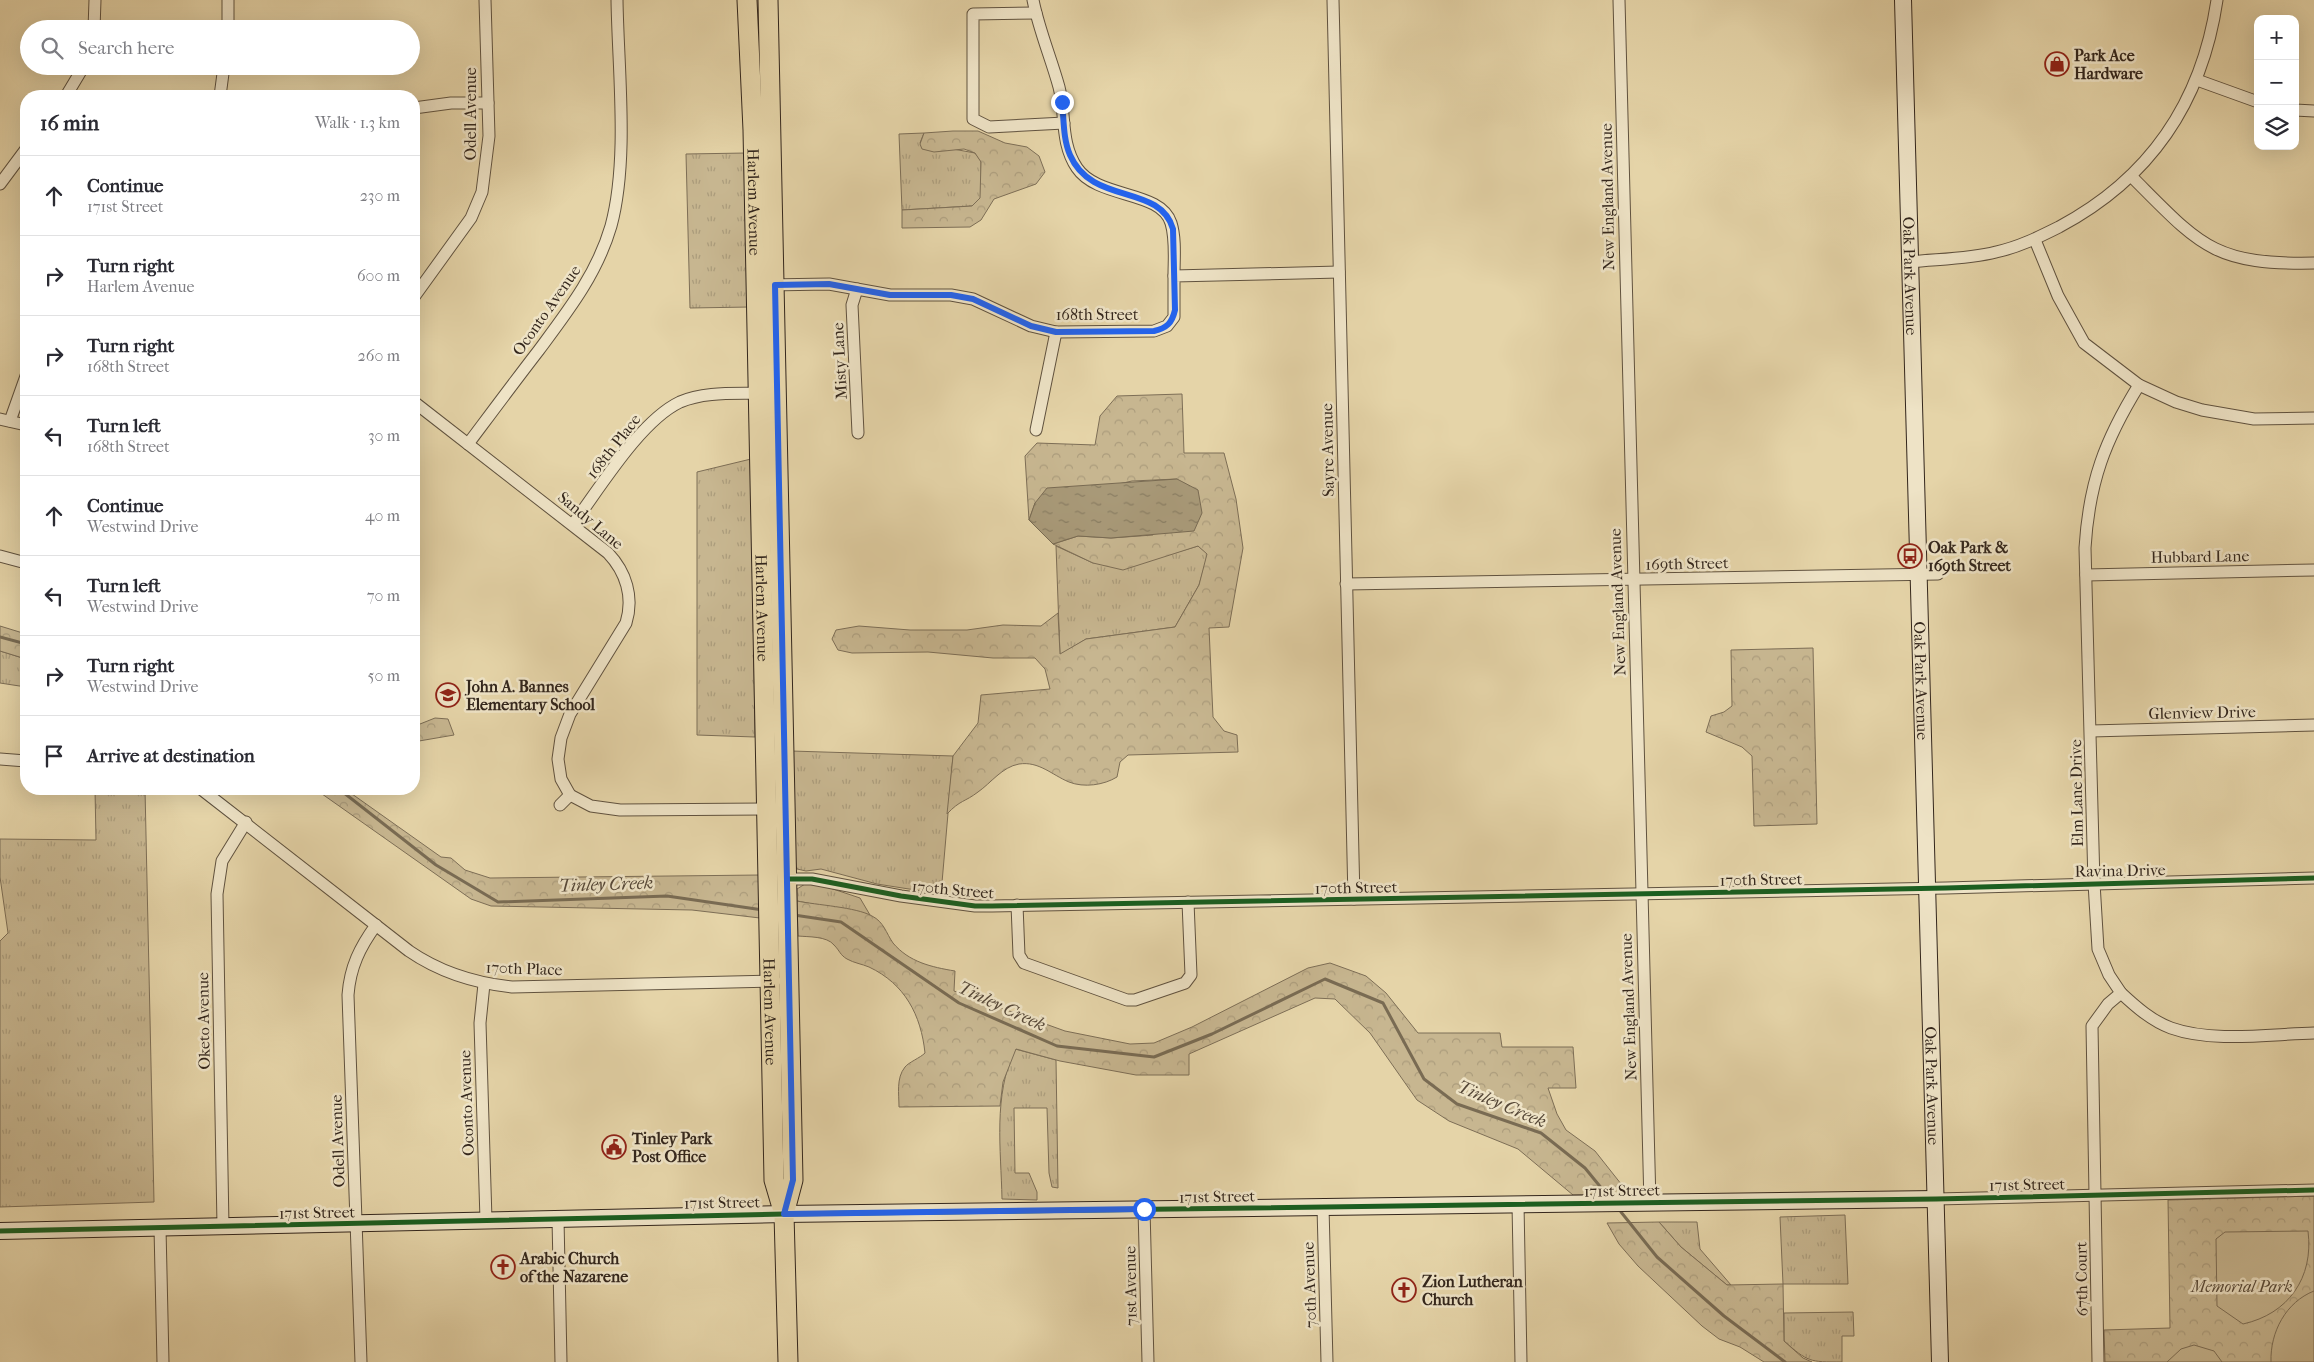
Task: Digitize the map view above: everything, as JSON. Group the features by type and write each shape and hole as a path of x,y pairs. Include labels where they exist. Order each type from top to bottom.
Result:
{"main road":[{"name":"Harlem Avenue","path":"748,0 756,286 765,809 774,1180 784,1214 788,1362"},
{"name":"Harlem Avenue","path":"768,0 778,393 793,1180 784,1214"}],"street":[{"path":"94,20 95,0"},
{"path":"228,0 228,20"},
{"name":"Odell Avenue","path":"420,289 461,233 477,205 486,175 489,136 485,0"},
{"name":"Oconto Avenue","path":"468,444 576,300 592,275 606,241 614,210 620,167 617,0"},
{"name":"168th Street","path":"756,286 829,284 890,295 951,295 973,299 1031,326 1056,332 1154,331 1162,329 1171,322 1174,317 1173,229 1165,210 1156,204 1102,187 1087,178 1078,169 1069,154 1059,89 1033,0"},
{"name":"Sayre Avenue","path":"1333,0 1354,899"},
{"name":"New England Avenue","path":"1619,0 1632,580 1650,1202"},
{"name":"Oak Park Avenue","path":"1903,0 1940,1362"},
{"path":"1910,262 1996,253 2035,240 2084,214 2108,198 2132,176 2166,134 2197,80 2209,41 2217,0"},
{"path":"1036,13 973,14 973,119 989,127 1064,123"},
{"path":"70,90 79,75"},
{"path":"221,90 223,75"},
{"path":"2197,80 2254,101"},
{"path":"420,107 451,103 488,103"},
{"path":"2299,110 2314,111"},
{"path":"0,184 20,157"},
{"path":"2132,176 2188,233 2223,254 2254,262 2314,263"},
{"path":"2035,240 2058,296 2084,342 2140,385 2176,402 2210,412 2254,419 2314,418"},
{"path":"1174,276 1339,272"},
{"name":"Misty Lane","path":"856,289 852,305 858,433"},
{"path":"1036,430 1056,332"},
{"name":"Elm Lane Drive","path":"2140,385 2118,420 2100,462 2088,510 2085,548 2094,883 2098,949 2109,975 2121,993 2153,1019 2170,1028 2194,1034 2314,1033"},
{"path":"20,389 5,420 20,424"},
{"name":"168th Place","path":"573,524 639,436 659,414 681,402 704,395 778,393"},
{"name":"Sandy Lane","path":"420,407 573,524 615,560 623,572 631,608 626,623 570,714 561,738 558,759 561,779 570,795"},
{"path":"0,556 20,561"},
{"name":"Hubbard Lane","path":"2086,575 2314,570"},
{"name":"169th Street","path":"1346,584 1938,574"},
{"name":"Glenview Drive","path":"2091,731 2314,725"},
{"path":"0,759 20,761"},
{"name":"170th Place","path":"209,795 376,925 427,963 448,973 484,984 512,987 790,981"},
{"path":"560,806 570,795 591,806 620,810 786,809"},
{"name":"Oketo Avenue","path":"223,1226 217,894 222,861 246,822"},
{"name":"Ravina Drive","path":"1927,888 2314,878"},
{"name":"170th Street","path":"788,879 830,881 863,890 976,906 1927,888"},
{"name":"170th Street","path":"1017,905 1019,955 1024,963 1127,1000 1135,1000 1185,983 1191,975 1188,902"},
{"name":"Odell Avenue","path":"360,1362 348,995 350,970 355,957 376,925"},
{"name":"Oconto Avenue","path":"484,984 480,1023 486,1220"},
{"path":"2096,1196 2092,1026 2108,1004 2121,993"},
{"name":"171st Street","path":"0,1231 784,1214 1936,1199 2314,1190"},
{"name":"67th Court","path":"2096,1196 2098,1362"},
{"path":"1518,1204 1521,1362"},
{"name":"70th Avenue","path":"1323,1207 1327,1362"},
{"name":"71st Avenue","path":"1144,1209 1148,1362"},
{"path":"558,1219 561,1362"},
{"path":"160,1228 163,1362"}],"green space":[{"path":"978,131 1005,143 1027,147 1039,156 1045,172 1036,184 994,199 981,220 970,227 902,228 902,210 972,206 980,198 981,162 975,153 964,149 934,152 922,149 920,144 924,133"},
{"path":"924,133 920,143 975,153 981,161 981,198 972,206 902,210 899,134"},
{"path":"746,153 750,307 690,308 686,154"},
{"path":"1182,394 1184,453 1224,453 1236,499 1243,548 1229,627 1209,628 1213,717 1224,731 1237,735 1238,752 1128,755 1120,762 1117,777 1100,784 1087,785 1069,782 1045,769 1033,765 1019,764 1007,768 947,814 953,756 978,723 981,695 1050,689 1045,669 1035,658 993,658 928,652 852,653 838,650 832,639 836,630 859,626 910,630 967,630 1003,625 1041,626 1058,613 1060,654 1086,639 1175,627 1199,585 1207,554 1198,546 1123,570 1093,563 1053,544 1078,536 1111,538 1153,535 1177,479 1132,481 1035,503 1029,520 1025,456 1037,443 1095,445 1100,416 1117,396"},
{"path":"751,459 755,737 697,735 697,472"},
{"path":"1056,546 1093,563 1171,554 1198,546 1208,554 1199,585 1175,627 1086,639 1060,655"},
{"path":"0,626 20,632 20,657 0,651"},
{"path":"1813,648 1817,824 1754,826 1752,756 1742,747 1706,732 1711,716 1724,712 1732,706 1731,650"},
{"path":"0,651 20,657 20,686 0,683"},
{"path":"435,718 448,719 454,735 420,741 420,724"},
{"path":"791,751 953,756 941,894 877,884 821,869 806,871 797,869 793,861"},
{"path":"95,795 145,795 154,1202 0,1207 0,941 8,933 0,877 0,839 96,840"},
{"path":"324,795 353,795 441,857 451,858 465,870 490,878 760,875 760,918 692,910 491,906 471,899"},
{"path":"805,884 824,886 860,898 870,915 797,901 797,889"},
{"path":"797,901 846,908 876,918 893,943 906,955 921,963 955,971 954,991 1065,1031 1130,1044 1154,1043 1192,1027 1308,968 1330,963 1366,976 1386,993 1418,1033 1500,1033 1502,1047 1573,1047 1576,1088 1548,1088 1557,1114 1566,1130 1595,1151 1629,1194 1573,1195 1518,1149 1449,1121 1417,1100 1370,1033 1335,999 1315,998 1189,1054 1189,1075 1136,1075 1060,1061 1016,1049 1003,1082 1000,1106 899,1107 899,1086 902,1071 907,1065 925,1053 920,1026 915,1014 901,992 882,974 847,959 827,940 798,936"},
{"path":"1015,1049 1056,1060 1058,1188 1052,1187 1049,1173 1047,1108 1014,1108 1015,1173 1029,1173 1037,1192 1037,1200 1002,1199 1001,1104 1008,1067"},
{"name":"Memorial Park","path":"2314,1196 2314,1362 2105,1362 2104,1330 2170,1328 2168,1200"},
{"path":"1845,1215 1848,1284 1783,1284 1780,1217"},
{"path":"1659,1222 1697,1222 1700,1249 1731,1285 1727,1285 1681,1247"},
{"path":"1659,1222 1681,1247 1727,1285 1783,1284 1784,1341 1803,1358 1812,1362 1764,1362 1740,1347 1719,1339 1702,1326 1638,1266 1619,1244 1607,1223"},
{"path":"2308,1231 2309,1248 2307,1264 2295,1291 2285,1303 2259,1319 2243,1324 2217,1306 2216,1239 2225,1232"},
{"path":"2314,1291 2314,1362 2271,1362 2273,1340 2282,1319 2295,1303"},
{"path":"1853,1312 1854,1336 1842,1336 1842,1362 1815,1361 1804,1357 1784,1341 1784,1313"},
{"path":"2194,1345 2214,1351 2222,1362 2167,1362 2181,1349"}],"water":[{"path":"1177,479 1198,490 1202,513 1194,531 1111,538 1078,536 1053,544 1029,520 1035,503 1047,488"}],"waterway":[{"name":"Tinley Creek","path":"0,637 20,642"},
{"name":"Tinley Creek","path":"347,795 436,865 498,902 667,896 763,910"},
{"name":"Tinley Creek","path":"794,915 841,922 959,1003 1057,1046 1154,1057 1212,1034 1325,979 1383,1003 1424,1079 1457,1104 1541,1133 1585,1168 1607,1195"},
{"name":"Tinley Creek","path":"1621,1212 1657,1257 1724,1316 1785,1362"}],"cycle path":[{"path":"788,879 812,879 901,896 975,906 992,906 1946,888 2314,878"},
{"path":"0,1231 784,1214 1936,1199 2314,1190"}],"place":[{"name":"Park Ace Hardware","path":"2057,64"},
{"name":"Oak Park & 169th Street","path":"1910,556"},
{"name":"John A. Bannes Elementary School","path":"448,695"},
{"name":"Tinley Park Post Office","path":"614,1147"},
{"name":"Arabic Church of the Nazarene","path":"503,1267"},
{"name":"Zion Lutheran Church","path":"1404,1290"}],"route":[{"path":"1062,102 1066,144 1072,161 1078,169 1087,178 1102,187 1156,204 1165,210 1171,220 1173,229 1175,310 1174,317 1167,326 1154,331 1056,332 1031,326 973,299 951,295 890,295 829,284 775,285 793,1180 784,1214 1144,1209"}]}
